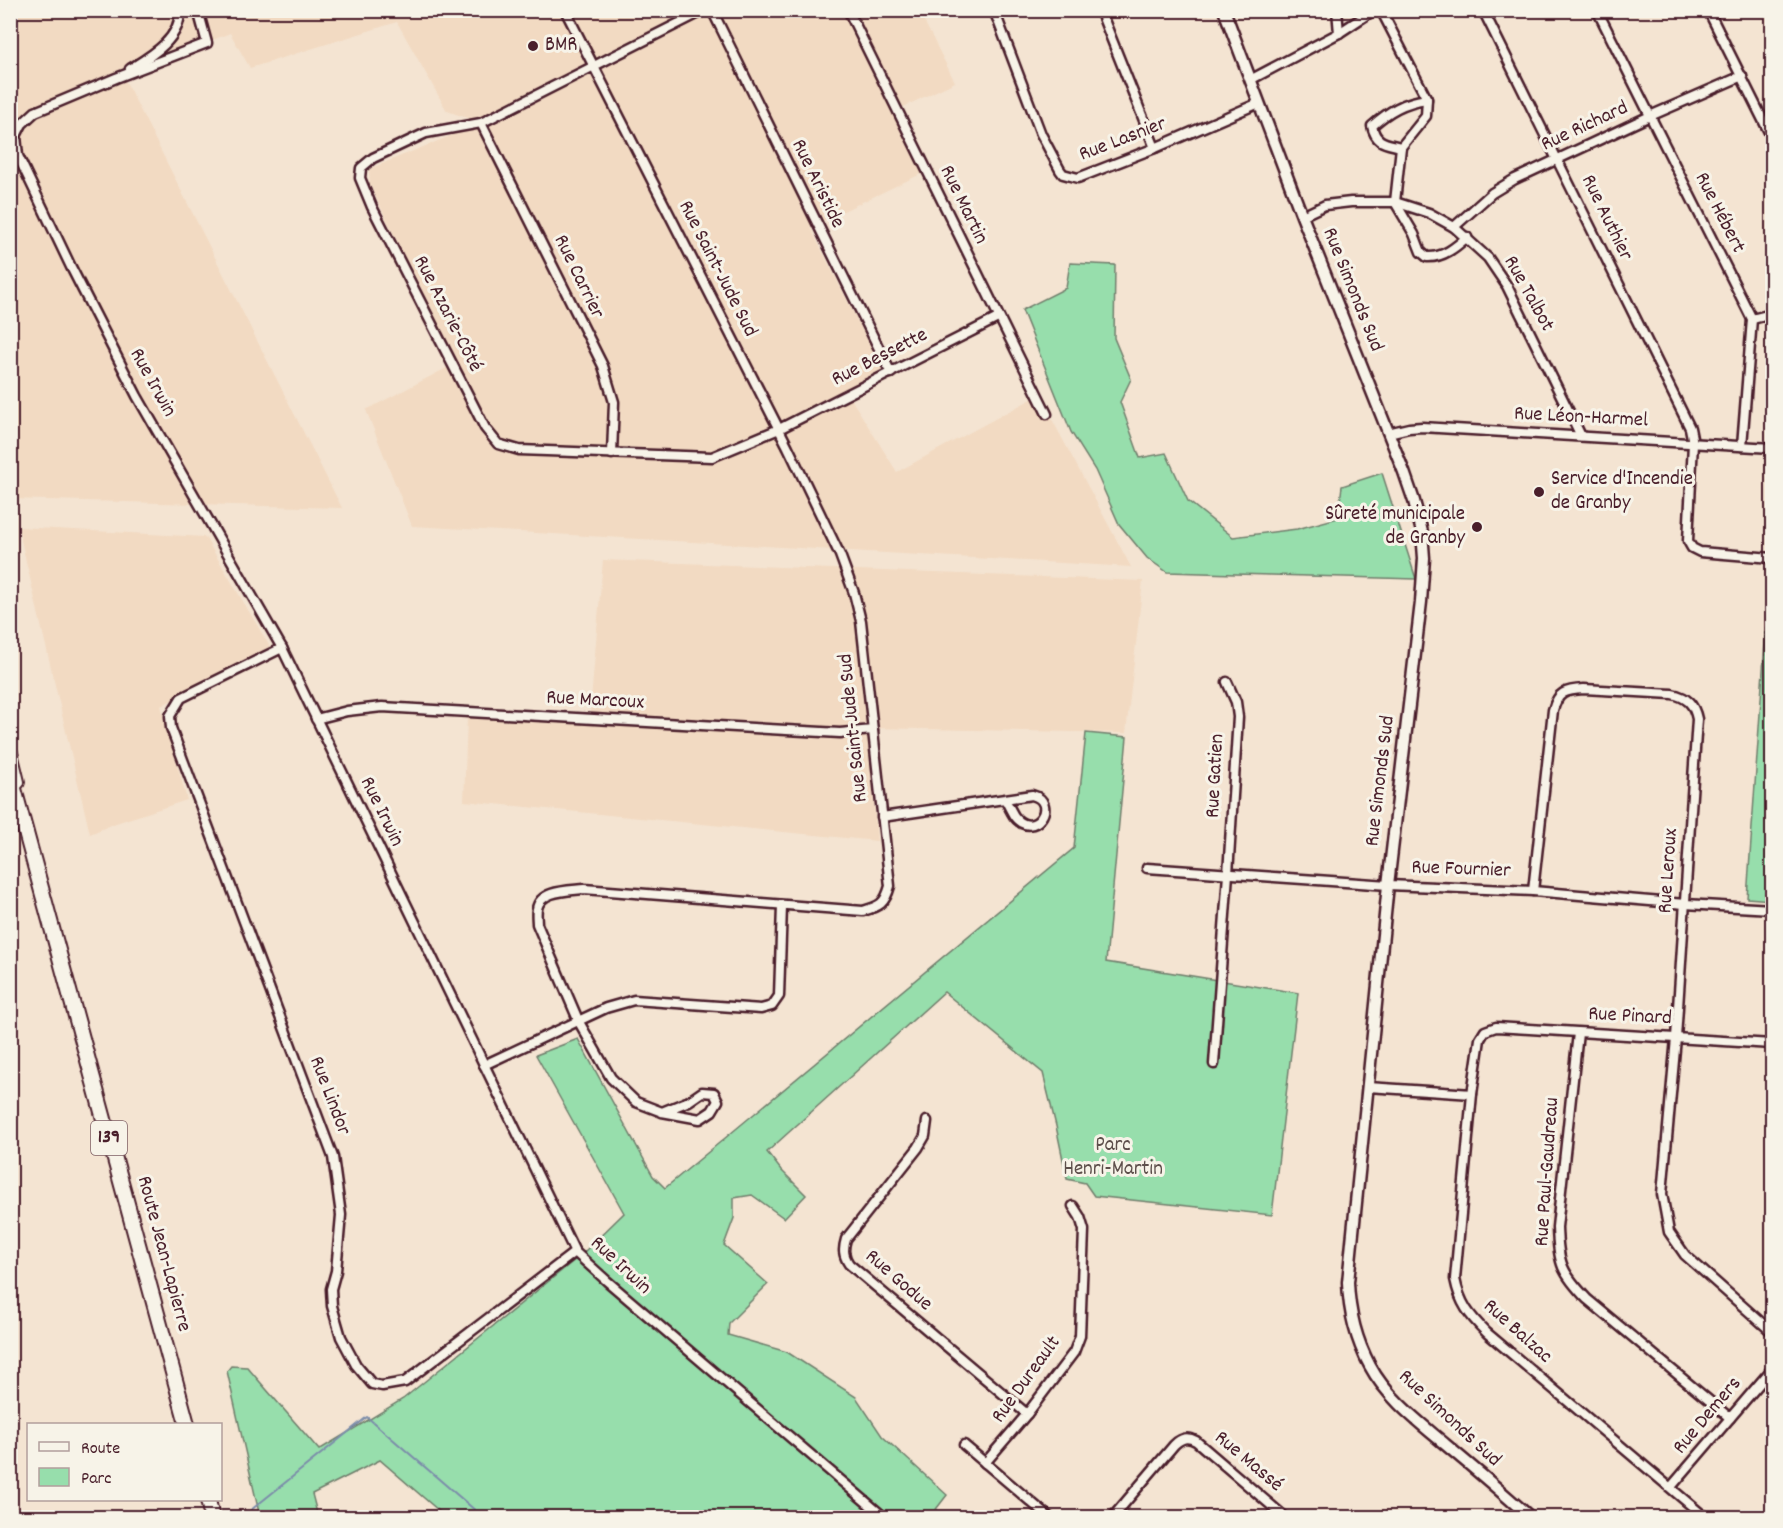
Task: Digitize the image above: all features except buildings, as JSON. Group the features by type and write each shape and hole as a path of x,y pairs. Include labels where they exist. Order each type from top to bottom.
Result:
{"highway":[{"name":"Route Jean-Lapierre","path":"10,753 32,851"},
{"name":"Route Jean-Lapierre","path":"10,774 186,1423"},
{"path":"208,1501 213,1518"}],"street":[{"name":"Rue Irwin","path":"116,78 156,53 172,37 180,10"},
{"name":"Rue Irwin","path":"198,10 207,43 35,112 22,124 16,136 18,156 71,267 137,396 282,648 575,1252 885,1518"},
{"name":"Rue Saint-Jude Sud","path":"565,10 840,555 854,593 861,621 890,886 886,899 877,907 863,911 584,889 561,891 545,896 537,908 537,924 579,1022 611,1078 636,1102 662,1112 700,1119 712,1111 718,1101 714,1093 702,1092 689,1101 662,1112"},
{"name":"Rue Azarie-Côté","path":"705,10 481,123 426,132 373,158 361,168 360,178 372,207 485,428 498,444 519,450 712,457 778,429"},
{"name":"Rue Aristide","path":"712,10 891,373"},
{"name":"Rue Martin","path":"848,10 1047,414"},
{"name":"Rue Lasnier","path":"994,10 1041,134 1064,174 1078,178 1259,103"},
{"path":"1100,10 1155,148"},
{"name":"Rue Simonds Sud","path":"1224,10 1414,501 1422,532 1424,558 1421,602 1388,885 1348,1282 1353,1324 1370,1367 1409,1414 1531,1518"},
{"path":"1337,10 1339,33"},
{"path":"1250,80 1339,33 1374,10"},
{"path":"1381,10 1426,99 1426,116 1401,147 1395,202 1422,252 1428,257 1445,254 1467,237"},
{"name":"Rue Authier","path":"1483,10 1690,428 1693,443"},
{"name":"Rue Hébert","path":"1596,10 1752,319"},
{"path":"1708,10 1773,138"},
{"name":"Rue Richard","path":"1454,226 1492,193 1515,179 1742,76"},
{"path":"1401,147 1381,142 1374,136 1372,126 1410,101 1426,99"},
{"name":"Rue Carrier","path":"481,123 603,366 614,402 612,454"},
{"name":"Rue Talbot","path":"1302,216 1325,205 1351,202 1395,202 1429,213 1454,226 1488,258 1507,286 1581,436"},
{"path":"1742,446 1752,319 1773,314"},
{"name":"Rue Bessette","path":"778,429 998,318"},
{"name":"Rue Léon-Harmel","path":"1388,434 1422,427 1773,448"},
{"path":"1693,443 1688,541 1692,548 1700,552 1773,558"},
{"name":"Rue Lindor","path":"282,648 181,698 170,716 171,728 333,1157 341,1215 336,1271 331,1289 332,1306 341,1337 356,1365 372,1384 382,1386 405,1382 575,1252"},
{"name":"Rue Gatien","path":"1214,1064 1238,717 1236,702 1227,682"},
{"name":"Rue Leroux","path":"1533,891 1552,710 1556,700 1562,693 1570,689 1577,689 1672,694 1682,696 1691,703 1697,719 1676,1038 1662,1194 1670,1232 1685,1255 1773,1332"},
{"name":"Rue Marcoux","path":"316,719 347,711 382,707 840,733 873,730"},
{"path":"882,817 1032,795 1036,796 1045,807 1045,811 1042,818 1035,824 1029,825 1015,818 1005,799"},
{"name":"Rue Fournier","path":"1148,868 1388,885 1533,891 1773,909"},
{"path":"484,1065 606,1008 634,1000 761,1009 772,1006 779,996 782,906"},
{"name":"Rue Pinard","path":"1485,1031 1496,1027 1773,1044"},
{"name":"Rue Balzac","path":"1485,1031 1480,1039 1472,1094 1455,1279 1458,1295 1465,1309 1487,1333 1706,1518"},
{"name":"Rue Paul-Gaudreau","path":"1578,1033 1557,1227 1562,1268 1587,1299 1730,1418"},
{"path":"1368,1087 1472,1094"},
{"name":"Rue Godue","path":"927,1121 925,1136 918,1148 846,1239 843,1248 845,1258 849,1264 1027,1414"},
{"name":"Rue Dureault","path":"985,1463 1027,1414 1074,1352 1080,1336 1084,1230 1073,1206"},
{"name":"Rue Demers","path":"1671,1487 1773,1369"},
{"name":"Rue Massé","path":"1112,1518 1174,1445 1186,1437 1196,1442 1286,1518"},
{"path":"964,1445 1050,1518"}],"shaded area":[{"path":"11,11 705,11 497,116 712,11 919,11 955,82 893,112 923,173 810,227 884,373 848,394 897,472 1039,395 1131,567 412,526 366,410 456,363 370,185 369,169 482,123 447,111 397,22 250,68 230,33 45,108 125,80 342,508 11,499"},
{"path":"18,527 205,537 270,647 161,706 187,800 90,834"},
{"path":"603,560 1143,581 1126,733 868,728 877,841 464,801 467,717 589,724"}],"green space":[{"path":"1070,263 1115,265 1114,338 1131,379 1120,402 1140,458 1166,453 1188,501 1233,537 1297,529 1338,518 1342,486 1382,473 1416,579 1167,572 1147,558 1119,524 1095,470 1071,432 1022,310 1066,288"},
{"path":"1766,628 1772,628 1772,900 1747,898"},
{"name":"Parc Henri-Martin","path":"1086,733 1127,737 1106,962 1298,993 1272,1215 1094,1196 1085,1183 1067,1179 1043,1073 944,992 767,1152 806,1195 784,1218 752,1195 734,1198 734,1218 724,1245 768,1284 729,1323 728,1335 787,1352 856,1397 882,1436 947,1495 930,1517 446,1517 380,1460 312,1494 318,1517 260,1517 227,1371 231,1366 247,1367 319,1450 403,1399 581,1255 624,1213 536,1055 578,1039 653,1176 665,1188 1074,848"}],"waterway":[{"path":"251,1510 367,1417 484,1518"}],"place":[{"name":"BMR","path":"533,46"},
{"name":"Service d'Incendie de Granby","path":"1539,492"},
{"name":"Sûreté municipale de Granby","path":"1477,527"}]}
